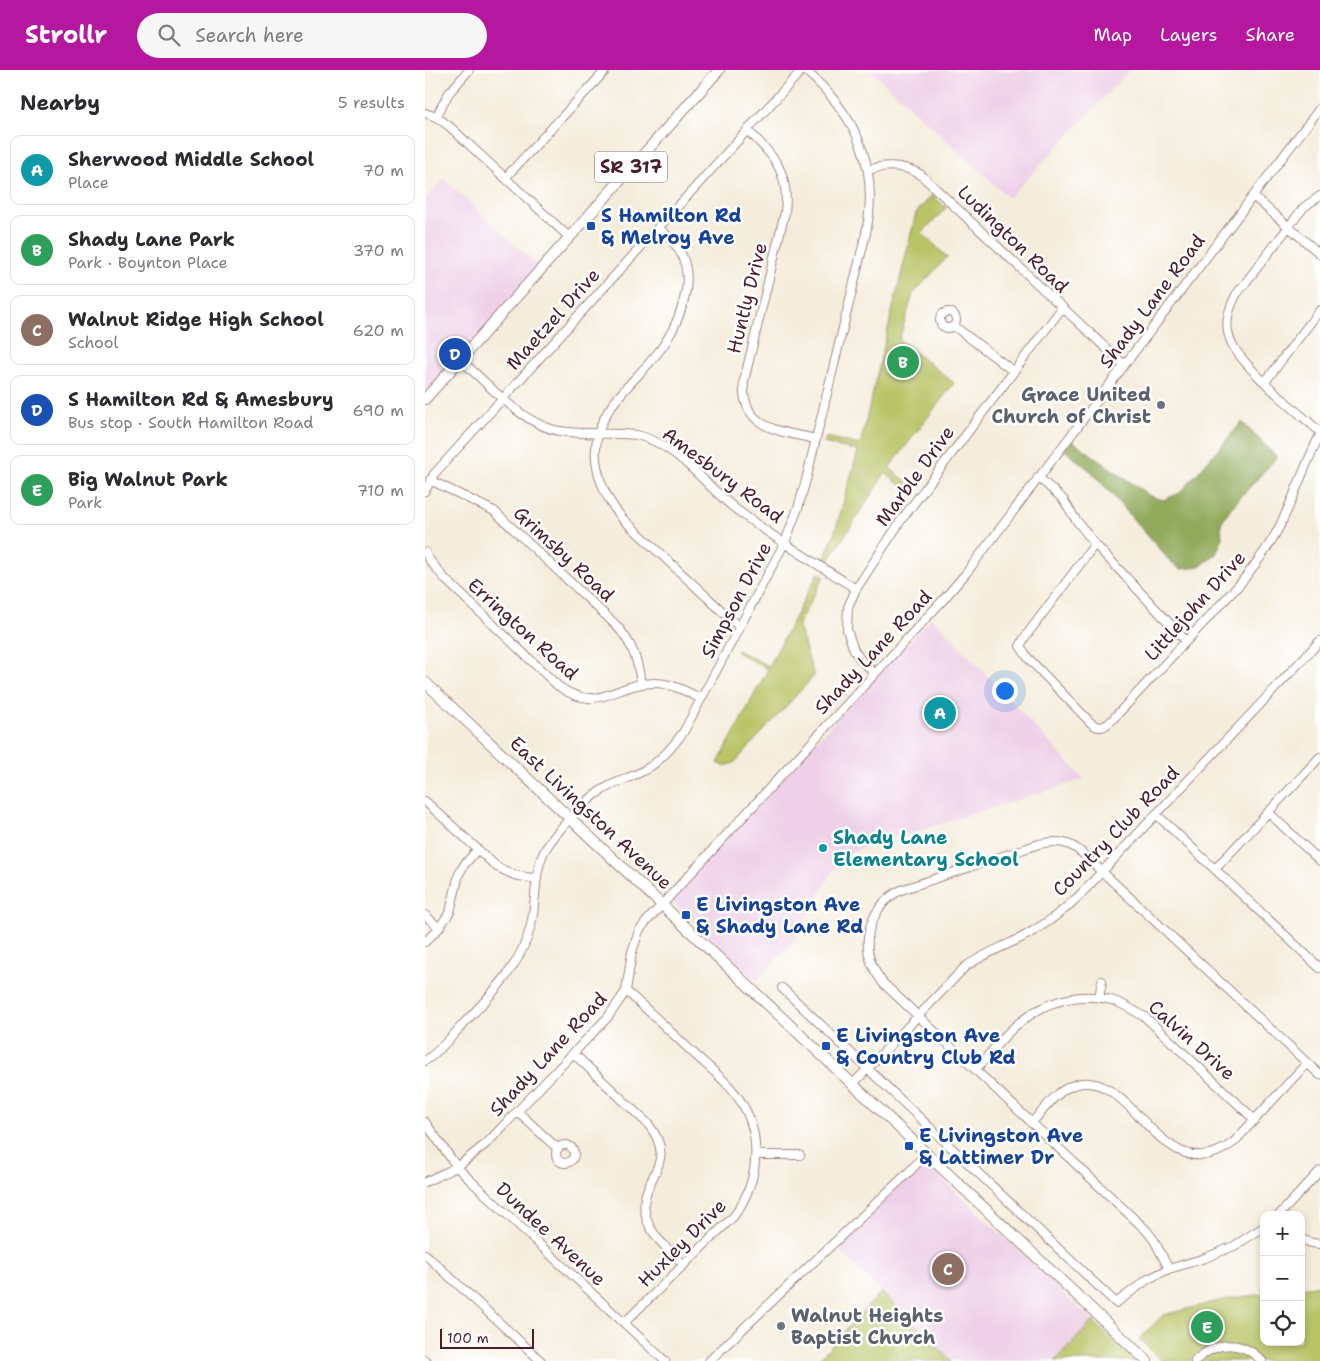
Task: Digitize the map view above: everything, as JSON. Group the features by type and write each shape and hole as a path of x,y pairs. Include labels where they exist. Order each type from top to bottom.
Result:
{"main road":[{"name":"SR 317","path":"425,400 719,70"},
{"name":"East Livingston Avenue","path":"425,682 1147,1361"}],"street":[{"path":"436,117 449,93 469,70"},
{"path":"505,178 606,70"},
{"name":"Maetzel Drive","path":"430,480 747,130 804,70"},
{"name":"Simpson Drive","path":"425,1061 441,1048 491,995 519,958 531,926 537,879 545,850 571,819 599,792 641,772 665,754 684,731 785,542 798,508 816,439 869,216 871,197 868,170 859,137 838,102 804,70"},
{"name":"Shady Lane Road","path":"425,1182 457,1167 487,1144 608,1017 627,991 632,952 635,942 646,922 967,572 1320,108"},
{"path":"425,113 436,117 449,126 569,237"},
{"name":"Huntly Drive","path":"747,130 766,147 779,165 786,188 787,199 743,392 750,411 760,423 773,429 816,439"},
{"name":"Ludington Road","path":"868,170 882,166 895,166 907,168 920,174 1124,365"},
{"path":"1253,196 1320,254"},
{"path":"1320,196 1303,207 1237,295 1227,320 1233,347 1243,361 1320,434"},
{"path":"659,227 674,241 685,263 687,285 682,309 678,321 664,344 612,404 601,424 596,450 598,471 611,505 739,627"},
{"name":"Marble Drive","path":"875,674 854,650 847,630 848,607 856,589 902,519 1062,308"},
{"path":"1265,382 1320,310"},
{"path":"955,326 1013,371"},
{"name":"Amesbury Road","path":"461,360 520,412 545,427 559,431 637,435 662,445 678,456 737,510 856,589"},
{"name":"Littlejohn Drive","path":"1095,544 1029,631 1020,646 1028,658 1091,723 1099,728 1108,724 1239,585 1258,562 1284,518 1302,472 1320,434"},
{"path":"1039,477 1063,499 1075,520 1095,544 1187,641"},
{"path":"425,491 430,480"},
{"name":"Grimsby Road","path":"430,480 495,511 615,624 636,655 641,684"},
{"name":"Errington Road","path":"425,552 444,578 567,693 577,697 599,698 641,684 667,684 701,698"},
{"name":"Country Club Road","path":"853,1084 965,967 978,958 1020,938 1056,916 1078,897 1320,641"},
{"path":"1215,869 1320,757"},
{"path":"425,801 489,861 506,872 537,879"},
{"path":"1268,812 1320,861"},
{"path":"1156,814 1320,968"},
{"path":"1169,1269 1157,1245 1146,1230 877,976 870,959 868,942 870,928 876,914 886,900 901,890 1030,847 1053,841 1069,844 1077,848 1102,871 1320,1075"},
{"path":"425,942 439,928 450,912 459,874 477,850"},
{"path":"425,914 439,928"},
{"path":"1099,998 1102,980"},
{"path":"782,988 1116,1303 1148,1279 1169,1269 1227,1249 1260,1229"},
{"name":"Huxley Drive","path":"624,1323 725,1226 739,1210 753,1180 756,1155 753,1128 735,1094 627,991"},
{"name":"Calvin Drive","path":"976,1069 1019,1023 1038,1009 1063,1000 1087,997 1111,1000 1129,1007 1145,1017 1255,1120"},
{"path":"573,1053 648,1124 657,1136 661,1150 661,1162 646,1192 646,1218 655,1234 684,1265"},
{"path":"1031,1123 1062,1091 1084,1083 1103,1086 1114,1093 1178,1151 1203,1156 1219,1152 1235,1142 1307,1063"},
{"path":"518,1112 558,1148"},
{"name":"Dundee Avenue","path":"425,1122 457,1167 665,1361"},
{"path":"709,1361 911,1170 925,1153"},
{"path":"756,1155 799,1155"},
{"path":"1283,1211 1320,1172"},
{"path":"1305,1241 1320,1244"},
{"path":"425,1254 541,1361"},
{"path":"1195,1361 1209,1350 1226,1345 1241,1348 1255,1354 1261,1361"}],"shaded area":[{"path":"870,70 1130,70 1009,198"},
{"path":"444,179 541,269 425,401 425,199"},
{"path":"932,617 1084,779 852,852 833,870 795,940 756,981 672,902 672,897"},
{"path":"929,1166 1093,1321 1055,1361 952,1361 835,1246 919,1168"}],"green space":[{"path":"932,195 946,208 922,233 947,257 913,294 899,340 954,383 889,468 916,489 912,494 885,473 828,562 824,559 834,535 858,451 824,443 826,437 860,445 916,213"},
{"path":"1242,422 1277,457 1230,509 1221,523 1222,540 1216,554 1202,565 1192,568 1180,569 1169,560 1092,472 1063,449 1071,440 1150,496 1163,500 1180,493"},
{"path":"818,573 824,576 798,624 814,676 734,763 724,766 718,763 768,669 736,652 737,650 769,666"},
{"path":"1320,1285 1320,1361 1162,1361 1139,1339 1163,1315 1227,1299 1260,1295 1260,1346 1305,1346 1305,1287"},
{"path":"881,1292 952,1361 817,1361"},
{"path":"1093,1321 1135,1361 1055,1361"}],"place":[{"name":"S Hamilton Rd & Melroy Ave","path":"591,226"},
{"name":"S Hamilton Rd & Amesbury","path":"455,354"},
{"name":"Shady Lane Park","path":"903,362"},
{"name":"Grace United Church of Christ","path":"1161,405"},
{"name":"Sherwood Middle School","path":"940,713"},
{"name":"Shady Lane Elementary School","path":"823,848"},
{"name":"E Livingston Ave & Shady Lane Rd","path":"686,915"},
{"name":"E Livingston Ave & Country Club Rd","path":"826,1046"},
{"name":"E Livingston Ave & Lattimer Dr","path":"909,1146"},
{"name":"Walnut Ridge High School","path":"948,1269"},
{"name":"Walnut Heights Baptist Church","path":"781,1326"},
{"name":"Big Walnut Park","path":"1207,1327"}]}
